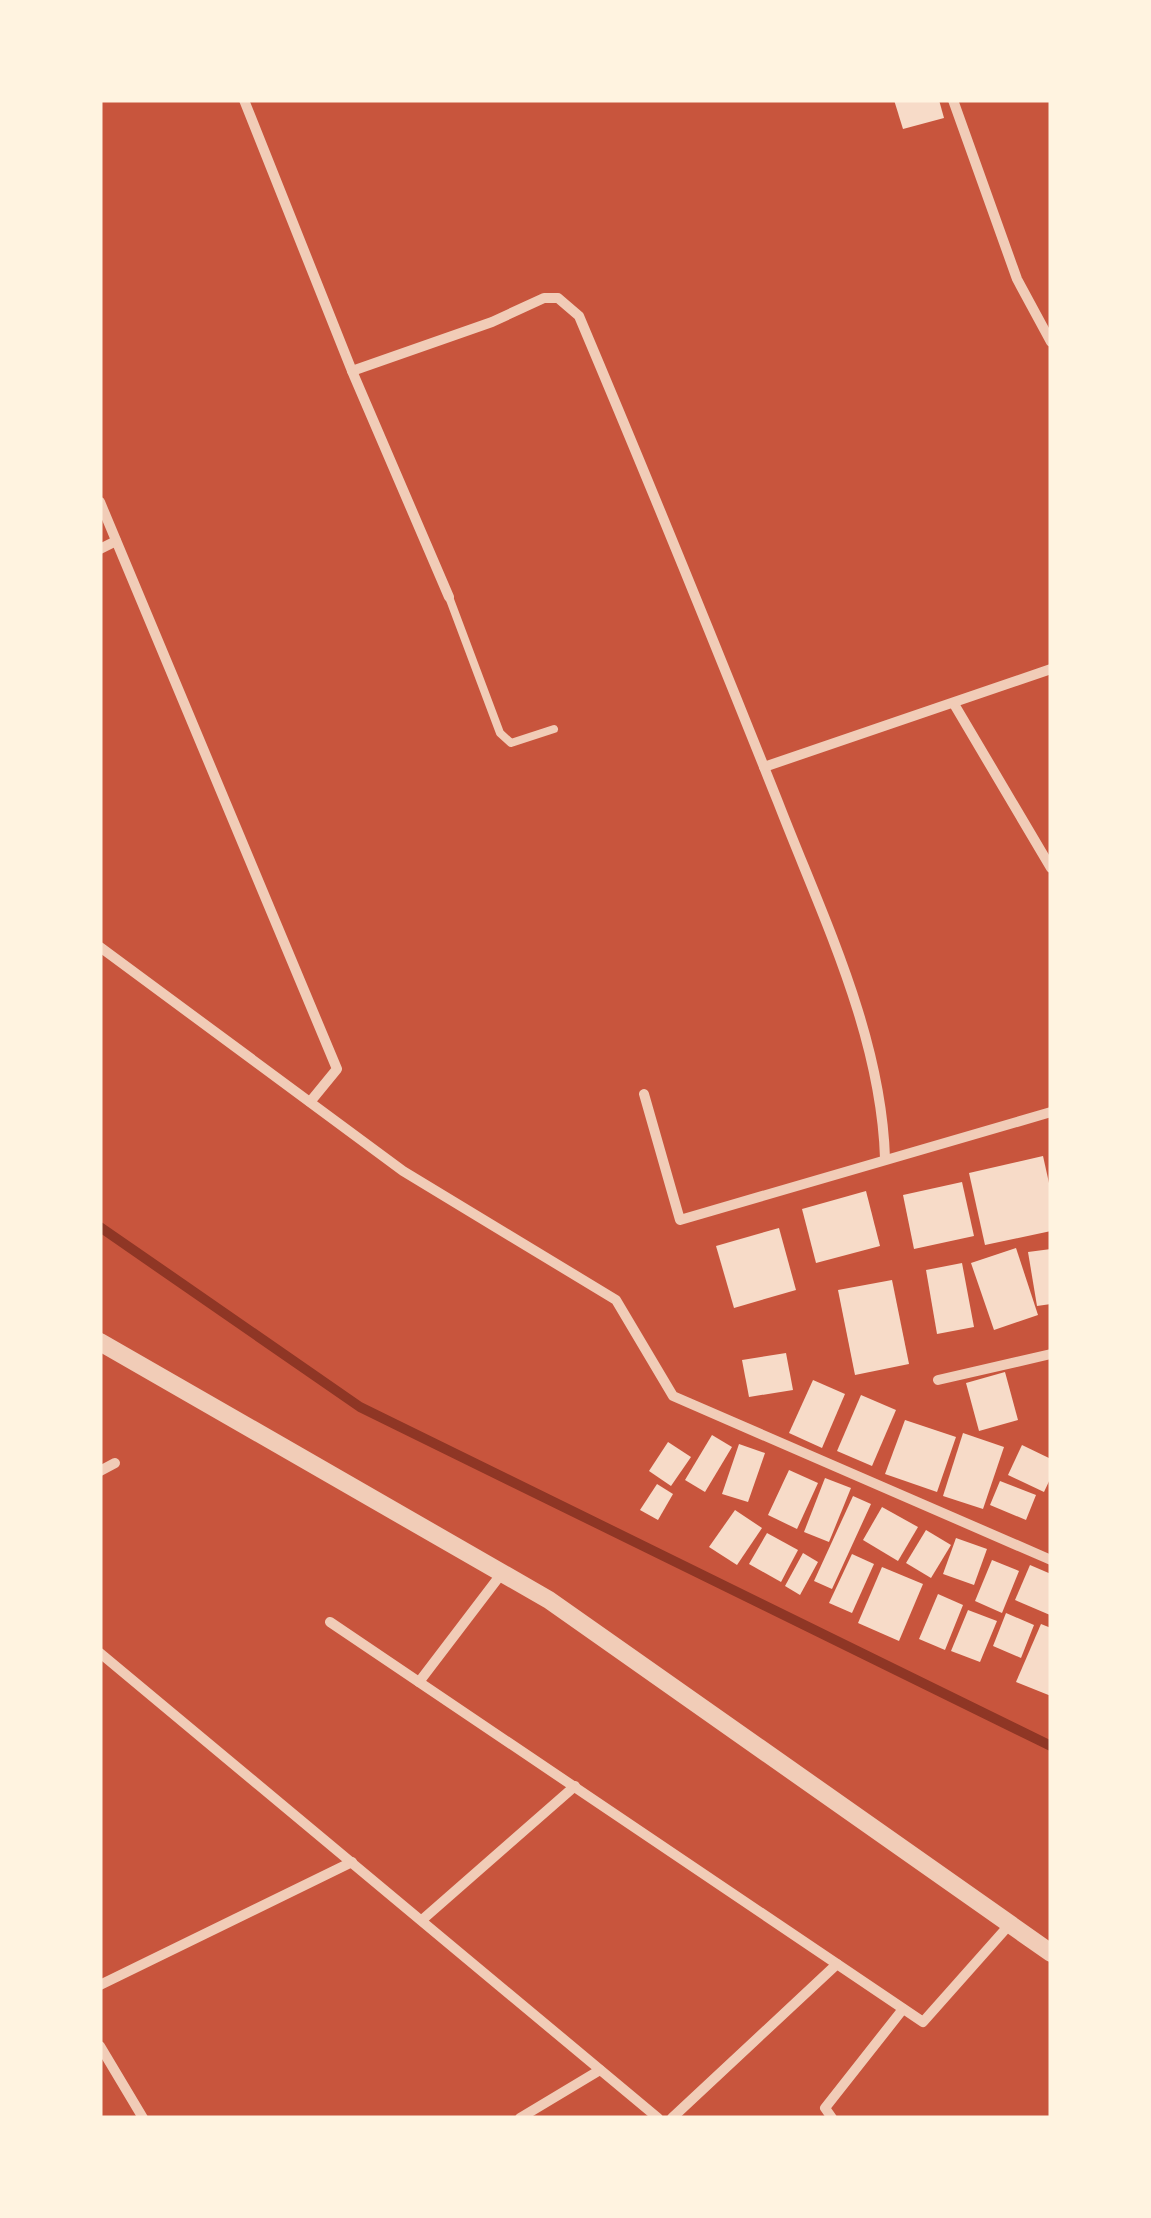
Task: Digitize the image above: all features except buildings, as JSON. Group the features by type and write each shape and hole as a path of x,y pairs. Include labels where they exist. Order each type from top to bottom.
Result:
{"street":[{"path":"244,100 352,371 448,596"},
{"path":"953,100 1018,279 1051,342"},
{"path":"352,371 492,322 544,298 558,298 570,304 718,646 855,999 884,1120 885,1158"},
{"path":"100,502 337,1069 310,1102"},
{"path":"100,548 116,541"},
{"path":"764,767 1051,669"},
{"path":"954,704 1051,868"},
{"path":"100,946 403,1171 616,1300 673,1396 1051,1560"},
{"path":"644,1094 680,1220 1051,1112"},
{"path":"100,1342 565,1612 1051,1953"},
{"path":"938,1380 1051,1354"},
{"path":"100,1471 116,1463"},
{"path":"419,1682 502,1574"},
{"path":"330,1622 923,2022 1010,1924"},
{"path":"100,1652 658,2118"},
{"path":"422,1920 575,1786"},
{"path":"100,1985 352,1862"},
{"path":"672,2118 837,1964"},
{"path":"832,2118 825,2108 903,2008"},
{"path":"100,2046 143,2118"},
{"path":"520,2118 600,2070"}],"lane":[{"path":"448,596 500,733 511,742 554,729"}],"waterway":[{"path":"100,1227 360,1407 1051,1746"}]}
